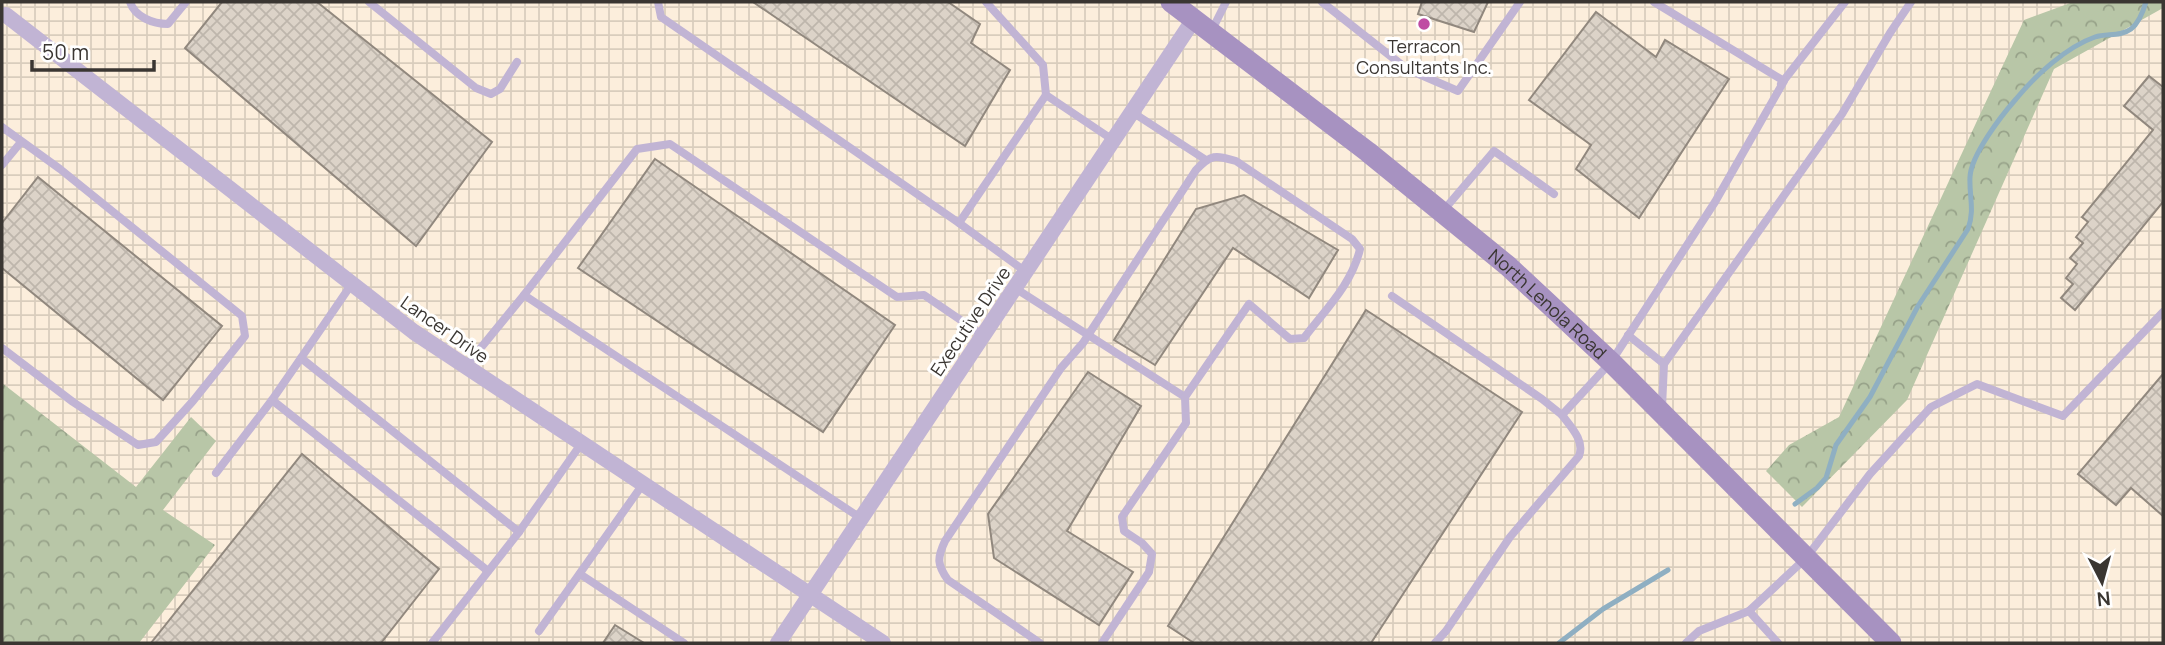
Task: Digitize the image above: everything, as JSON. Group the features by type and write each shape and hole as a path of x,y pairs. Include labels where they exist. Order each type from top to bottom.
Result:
{"main road":[{"name":"North Lenola Road","path":"1171,2 1443,211 1508,265 1611,362 1891,643"}],"street":[{"path":"4,18 17,2"},
{"name":"Lancer Drive","path":"4,18 351,285 466,367 883,643"},
{"name":"Executive Drive","path":"778,643 1132,112 1202,26"}],"lane":[{"path":"130,2 133,9 154,24 169,24 186,2"},
{"path":"369,2 476,88 491,94 500,89 517,62"},
{"path":"658,2 661,17 1026,272"},
{"path":"959,223 1046,94 1043,65 986,2"},
{"path":"1202,26 1226,2"},
{"path":"1322,2 1407,69 1458,91 1520,2"},
{"path":"1562,415 1611,362 1715,202 1784,80 1654,2"},
{"path":"1781,84 1845,2"},
{"path":"1662,414 1664,364 1842,114 1889,33 1911,2"},
{"path":"1046,94 1113,140"},
{"path":"1132,112 1206,160"},
{"path":"2,127 69,176 242,316 245,336 156,442 138,445 73,402 2,348"},
{"path":"2,165 21,142"},
{"path":"466,367 637,149 670,144 898,297 924,295 984,336"},
{"path":"1443,211 1494,151 1554,194"},
{"path":"1040,643 948,580 938,568 938,556 945,541 1053,379 1088,336 1196,170 1206,160 1217,156 1236,161 1352,239 1360,249 1356,264 1341,290 1304,338 1290,340 1249,304 1185,397 1186,423 1122,517 1124,531 1142,543 1152,554 1149,572 1102,643"},
{"path":"216,472 272,400 351,285"},
{"path":"1015,288 1185,397"},
{"path":"523,295 862,519"},
{"path":"1392,296 1562,415 1580,442 1581,450 1579,456 1510,537 1435,643"},
{"path":"1686,643 1699,631 1749,611 1806,558 1870,474 1931,407 1977,384 2063,416 2163,312"},
{"path":"1628,335 1664,364"},
{"path":"301,358 519,532"},
{"path":"272,400 488,571"},
{"path":"432,643 519,532 581,443"},
{"path":"539,631 643,484"},
{"path":"580,574 684,643"},
{"path":"1749,611 1778,643"}],"shaded area":[{"path":"2,2 2163,2 2163,643 2,643"}],"green space":[{"path":"2073,2 2163,2 2163,8 2054,69 1907,400 1802,507 1766,471 1789,445 1839,417 2024,20"},
{"path":"2,383 136,487 191,417 216,441 163,510 215,545 139,643 2,643"}],"building":[{"path":"222,2 317,2 492,142 416,246 185,48"},
{"path":"753,2 948,2 980,24 971,43 1010,70 965,146"},
{"path":"1422,2 1488,2 1474,32 1418,14"},
{"path":"1596,12 1656,57 1665,40 1729,79 1639,218 1576,169 1591,145 1529,100"},
{"path":"2149,76 2163,87 2163,202 2075,310 2061,298 2073,284 2066,278 2077,264 2070,258 2083,243 2076,237 2088,222 2082,217 2153,130 2124,106"},
{"path":"655,159 895,325 823,432 578,268"},
{"path":"38,177 222,326 163,400 2,268 2,223"},
{"path":"1244,195 1338,250 1309,298 1233,248 1155,365 1114,340 1196,209"},
{"path":"1366,310 1522,412 1371,643 1194,643 1168,626"},
{"path":"1088,372 1141,406 1067,531 1133,572 1099,625 994,558 988,514"},
{"path":"2163,374 2163,516 2131,488 2116,505 2078,474"},
{"path":"302,454 439,569 381,643 151,643"},
{"path":"615,625 644,643 603,643"}],"waterway":[{"path":"1795,504 1826,478 1836,445 1870,397 1918,306 1968,229 1971,216 1972,168 1995,125 2024,90 2052,63 2084,42 2131,29 2146,2"},
{"path":"1559,643 1603,609 1668,570"}],"place":[{"name":"Terracon Consultants Inc.","path":"1424,24"}]}
